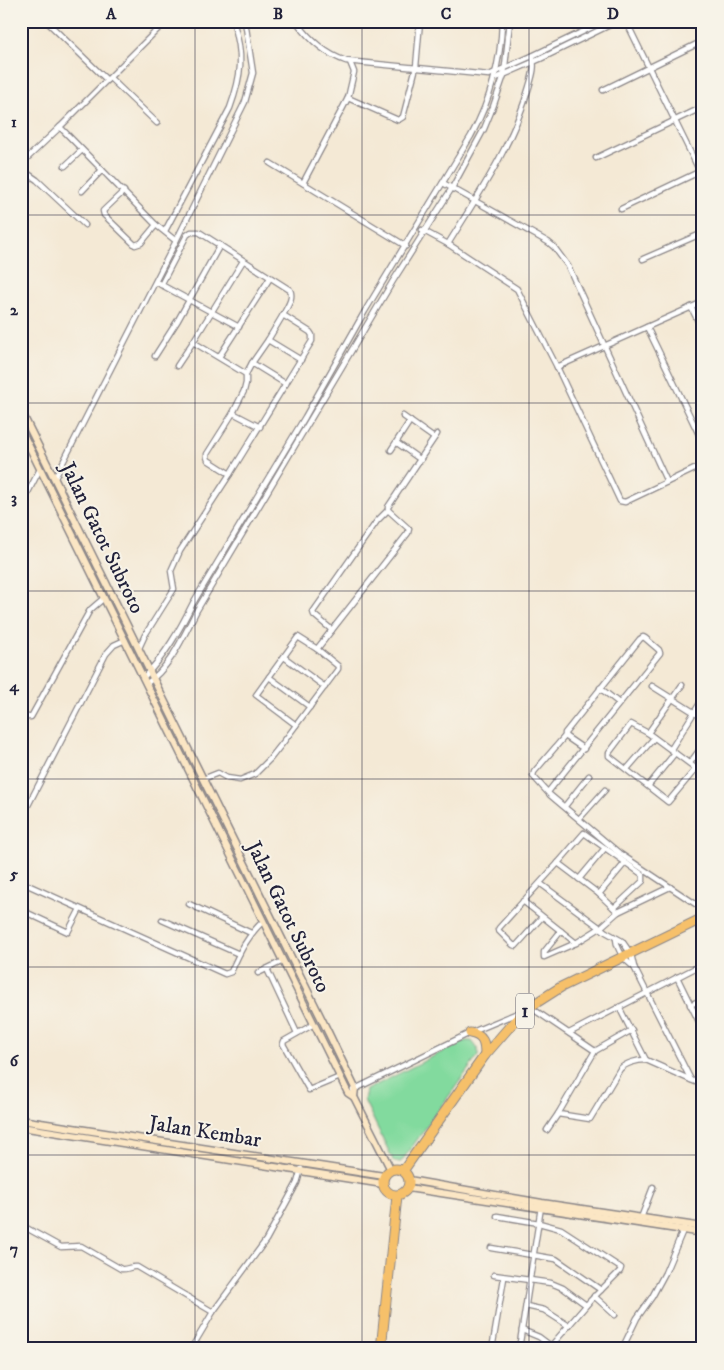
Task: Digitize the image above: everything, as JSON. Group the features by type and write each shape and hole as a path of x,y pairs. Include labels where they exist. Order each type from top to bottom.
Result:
{"highway":[{"name":"1","path":"403,1171 485,1055 529,1007 561,987 701,921"},
{"path":"470,1033 477,1035 484,1041 485,1055"},
{"path":"399,1169 403,1171 409,1184 404,1193 397,1196 388,1193 386,1177 399,1169"},
{"path":"381,1349 397,1196"}],"street":[{"path":"46,21 157,123"},
{"path":"21,164 166,21"},
{"path":"166,232 230,108 235,94 241,59 240,41 233,21"},
{"path":"54,477 245,102 253,73 245,21"},
{"path":"296,21 317,45 338,58 350,62 489,75 533,59 618,21"},
{"path":"348,98 398,120 403,117 416,67 420,21"},
{"path":"145,681 150,671 180,631 193,603 305,417 479,120 496,72 502,21"},
{"path":"145,681 154,679 174,653 393,281 452,188 484,129 493,108 504,75 510,21"},
{"path":"494,79 605,21"},
{"path":"626,21 703,178"},
{"path":"603,90 703,41"},
{"path":"448,244 510,140 521,114 532,75 533,59"},
{"path":"303,183 348,98 354,72 350,62"},
{"path":"489,75 494,79"},
{"path":"596,158 703,107"},
{"path":"60,127 156,225 176,240"},
{"path":"65,166 82,150"},
{"path":"270,163 406,246"},
{"path":"21,170 36,180 85,225"},
{"path":"82,190 102,170"},
{"path":"621,209 701,171"},
{"path":"443,183 554,247 568,266 667,482"},
{"path":"124,191 104,211 106,217 136,245 156,225"},
{"path":"417,226 448,244 517,290 557,367 620,500 625,502 703,465"},
{"path":"161,285 189,233 195,231 287,288 292,294 283,315 246,374 244,392 207,456 208,460 230,474"},
{"path":"643,259 703,233"},
{"path":"155,356 220,245"},
{"path":"177,366 243,261"},
{"path":"387,277 393,281"},
{"path":"219,357 270,278"},
{"path":"155,282 239,327"},
{"path":"557,367 703,302"},
{"path":"691,307 703,331"},
{"path":"139,648 174,588 171,571 180,551 260,427 312,341 312,335 283,315"},
{"path":"647,328 703,443"},
{"path":"268,340 301,360"},
{"path":"193,342 246,374"},
{"path":"252,363 286,384"},
{"name":"Jalan Gatot Subroto","path":"21,411 204,778 252,881 355,1088"},
{"path":"233,413 260,427"},
{"path":"332,630 314,615 314,612 377,521 388,510 389,505 436,436 403,416"},
{"path":"391,450 410,421"},
{"name":"Jalan Gatot Subroto","path":"21,430 348,1093"},
{"path":"397,443 421,460"},
{"path":"21,506 41,471"},
{"path":"317,649 408,533 409,529 406,525 388,510"},
{"path":"21,717 32,718 90,610 104,598"},
{"path":"204,778 218,773 232,780 240,780 255,774 270,759 296,725 310,706 325,687 339,668 317,649 298,637 255,696 296,725"},
{"path":"548,792 660,653 645,638 640,639 565,733 565,736 532,774 548,792 619,853 703,909"},
{"path":"21,819 106,654 114,645 125,640"},
{"path":"284,657 325,687"},
{"path":"269,677 310,706"},
{"path":"648,733 682,685"},
{"path":"652,686 703,718"},
{"path":"600,688 619,703"},
{"path":"649,785 673,751 702,700"},
{"path":"631,724 648,733 694,767 694,771 668,802 649,785 609,756 609,753 631,724"},
{"path":"565,736 584,749"},
{"path":"627,769 654,738"},
{"path":"690,763 703,745"},
{"path":"565,806 589,776"},
{"path":"579,819 605,790"},
{"path":"542,917 517,945 513,945 498,932 498,929 540,884 583,833 644,877 643,881 614,908"},
{"path":"579,879 605,848"},
{"path":"558,863 599,894 618,912"},
{"path":"599,894 625,863"},
{"path":"240,874 247,870"},
{"path":"246,885 252,881"},
{"path":"21,882 225,974 231,972 251,933 264,921"},
{"path":"540,884 600,928 622,941 691,1080"},
{"path":"562,931 544,952 544,957 576,943 600,928 618,912 670,888"},
{"path":"523,902 576,943"},
{"path":"189,904 251,933"},
{"path":"21,910 68,932 80,909"},
{"path":"162,920 239,954"},
{"path":"616,939 617,945 628,956 634,967"},
{"path":"258,973 283,961"},
{"path":"570,1032 703,964"},
{"path":"267,969 296,1033"},
{"path":"677,977 703,1030"},
{"path":"690,1005 703,999"},
{"path":"354,1097 348,1093 355,1088 529,1007 570,1032 596,1051"},
{"path":"620,1007 646,1060"},
{"path":"314,1024 296,1033 284,1041 284,1044 310,1090 340,1076"},
{"path":"548,1130 596,1051 632,1030"},
{"path":"321,1038 329,1034"},
{"path":"558,1114 590,1119 622,1067 638,1060 646,1060 703,1085"},
{"path":"355,1088 354,1097 386,1177"},
{"name":"Jalan Kembar","path":"21,1120 301,1170"},
{"name":"Jalan Kembar","path":"21,1127 301,1170 386,1177"},
{"path":"191,1349 213,1312 266,1240 297,1183 301,1170"},
{"path":"409,1184 540,1213 685,1227 703,1227"},
{"path":"641,1218 652,1187"},
{"path":"519,1349 540,1213"},
{"path":"522,1330 539,1337 551,1347 594,1296 620,1271 621,1267 561,1229 540,1213"},
{"path":"497,1216 540,1213 641,1218 685,1227 703,1233"},
{"path":"21,1225 61,1247 82,1246 122,1270 133,1267 138,1268 213,1312"},
{"path":"622,1349 637,1318 652,1297 665,1273 685,1227"},
{"path":"491,1248 561,1261 601,1290"},
{"path":"494,1275 504,1278 552,1283 563,1288 586,1306"},
{"path":"492,1349 504,1278"},
{"path":"594,1296 615,1315"},
{"path":"526,1306 544,1310 569,1326"}],"green space":[{"path":"464,1041 472,1041 478,1049 478,1056 401,1162 394,1162 364,1100 366,1090"}]}
